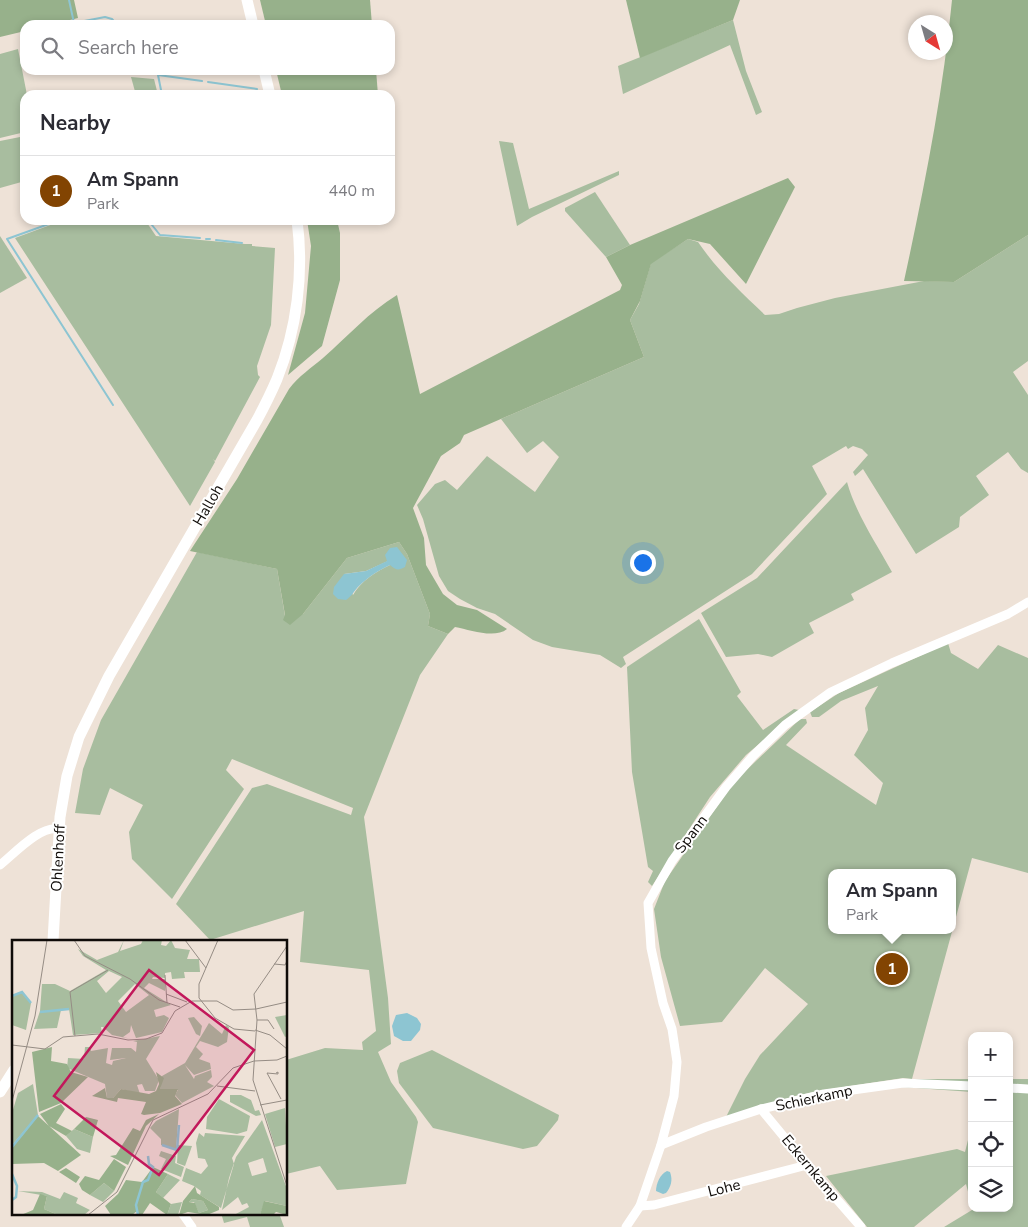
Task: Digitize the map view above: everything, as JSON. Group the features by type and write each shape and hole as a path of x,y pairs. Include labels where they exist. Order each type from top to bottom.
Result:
{"main road":[{"path":"247,0 252,20"},
{"path":"265,75 269,90"},
{"name":"Halloh","path":"67,776 80,737 95,703 257,420 277,379 295,317 299,262 297,225"},
{"name":"Ohlenhoff","path":"53,940 59,829 67,776"},
{"path":"0,1092 12,1073"}],"street":[{"name":"Spann","path":"626,1227 640,1206 661,1145 674,1096 677,1062 672,1029 651,948 648,903 672,861 726,787 753,756 785,726 831,692 892,663 1008,614 1028,602"},
{"path":"0,865 44,830 59,829"},
{"name":"Schierkamp","path":"661,1145 706,1127 761,1109 824,1094 903,1083 968,1086"},
{"path":"1013,1088 1028,1089"},
{"name":"Eckernkamp","path":"761,1109 860,1227"},
{"name":"Lohe","path":"640,1206 654,1205 807,1165"},
{"path":"183,1214 192,1227"}],"green space":[{"path":"0,0 74,0 78,18 70,20 20,20 20,32 0,37"},
{"path":"260,0 370,0 372,20 265,20"},
{"path":"626,0 740,0 733,20 640,58"},
{"path":"952,0 1028,0 1028,235 954,282 904,281 919,212 945,60 953,60 953,15 950,15"},
{"path":"733,20 746,71 762,112 756,115 730,45 623,94 618,66"},
{"path":"18,49 20,75 23,75 26,90 20,90 20,133 0,138 0,54"},
{"path":"277,75 376,75 378,90 281,90"},
{"path":"131,77 154,79 157,90 135,90"},
{"path":"20,137 20,182 0,188 0,141"},
{"path":"499,141 513,143 529,209 619,171 619,175 517,226"},
{"path":"788,178 795,187 746,284 710,244 688,239 651,264 640,301 630,320 644,357 464,435 460,443 441,456 413,508 424,538 426,565 443,594 457,605 477,610 507,629 502,632 489,634 455,627 448,634 428,626 430,614 407,554 399,542 347,558 303,614 290,625 283,620 285,615 277,569 190,551 237,479 289,389 301,376 368,317 397,295 420,394 620,290 622,285 606,257"},
{"path":"595,192 630,245 606,257 565,211 565,208"},
{"path":"50,225 148,225 156,236 252,244 252,246 275,248 271,325 257,366 260,377 215,461 213,459 215,462 190,506 15,238"},
{"path":"308,225 338,225 340,233 340,280 322,346 288,375 305,313 311,246"},
{"path":"1028,235 1028,361 1013,372 1028,395 1028,473 1021,469 1008,452 976,476 989,495 960,517 959,527 916,554 863,469 855,476 853,472 868,455 862,449 853,446 848,449 846,446 812,466 827,494 752,574 623,657 626,664 621,668 600,655 552,647 533,640 495,614 477,608 448,591 439,576 423,519 417,505 435,484 445,480 457,490 487,456 535,492 559,457 543,441 527,453 501,419 644,357 630,320 639,304 651,263 688,239 698,242 721,271 765,315 779,314 835,298 924,281 954,282"},
{"path":"0,236 27,278 0,293"},
{"path":"847,482 861,517 892,572 851,594 854,600 809,623 814,633 772,657 758,654 726,657 701,613 757,578"},
{"path":"399,542 407,554 430,614 428,626 448,634 420,675 364,817 388,998 391,1044 378,1052 391,1082 418,1122 406,1184 337,1190 320,1166 288,1174 288,1059 325,1048 363,1050 362,1042 376,1031 369,970 300,962 304,911 210,940 176,904 252,788 267,784 351,815 353,808 232,759 226,770 244,789 172,899 132,859 129,832 143,805 110,788 100,815 75,813 83,769 101,720 197,552 277,569 285,616 303,614 347,558","holes":["388,561 390,565 360,585 353,595 344,574 366,571"]},
{"path":"699,619 741,692 737,696 763,730 794,709 799,710 746,755 710,797 652,886 648,882 653,871 648,867 632,772 627,667"},
{"path":"948,643 951,653 978,669 998,645 1028,658 1028,873 972,858 956,917 956,869 828,869 828,934 951,934 912,1079 968,1079 968,1092 902,1087 911,1079 903,1078 795,1096 726,1117 745,1079 760,1055 808,1004 765,968 722,1022 680,1026 661,957 654,909 665,881 734,782 800,719 806,719 807,723 786,745 876,805 883,783 854,755 868,730 865,708 878,686 841,701 819,717 812,717 810,712 839,693"},
{"path":"432,1050 559,1115 558,1120 537,1146 523,1149 433,1128 399,1083 397,1071 400,1063"},
{"path":"1013,1079 1028,1079 1028,1227 944,1227 969,1212 1013,1212"},
{"path":"968,1140 968,1192 966,1184 914,1227 867,1227 826,1176 957,1149 965,1152"},
{"path":"221,1214 279,1214 284,1227 250,1227 247,1217 224,1223"}],"water":[{"path":"397,547 407,560 405,567 397,569 390,565 382,569 362,583 346,600 338,599 333,594 334,587 344,574 366,571 387,561 385,555 390,548"},
{"path":"407,1013 417,1018 421,1024 420,1030 411,1041 403,1041 394,1036 392,1026 396,1015"},
{"path":"667,1171 670,1172 671,1183 668,1191 663,1194 656,1191 656,1188 660,1177"}],"waterway":[{"path":"69,0 73,20"},
{"path":"90,20 105,17 113,20"},
{"path":"158,75 161,90"},
{"path":"158,75 202,81"},
{"path":"208,82 257,89"},
{"path":"46,225 7,239 113,405"},
{"path":"152,225 160,235 200,238"},
{"path":"216,240 242,243"}],"place":[{"name":"Am Spann","path":"892,969"}]}
